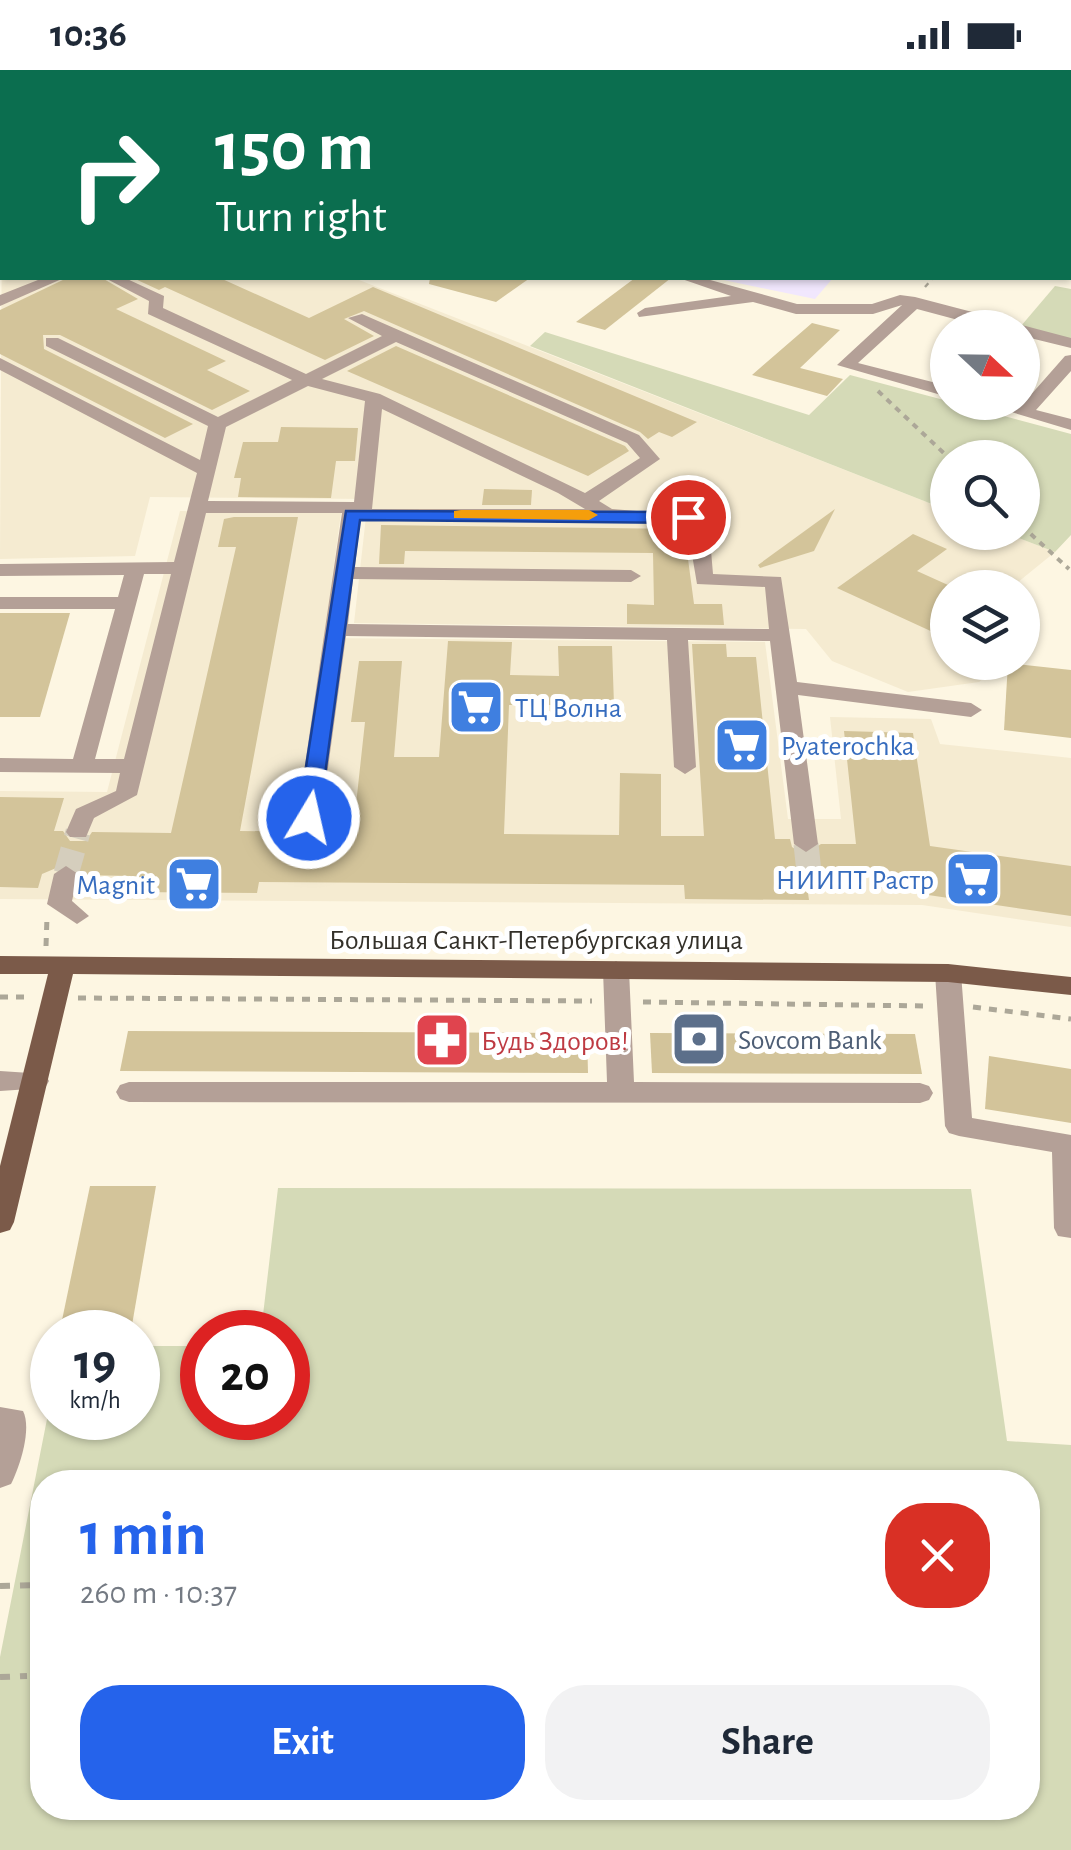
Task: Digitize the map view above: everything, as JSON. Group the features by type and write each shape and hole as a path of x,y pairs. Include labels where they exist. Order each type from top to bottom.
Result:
{"main road":[{"name":"Большая Санкт-Петербургская улица","path":"0,965 948,973 1071,986"},
{"path":"0,1222 63,966"}],"street":[{"path":"0,301 51,280"},
{"path":"117,280 158,299 154,310 305,380 374,398 608,515"},
{"path":"697,280 796,309 873,309 900,300 944,310"},
{"path":"645,313 748,298"},
{"path":"915,302 846,365 930,387"},
{"path":"356,318 634,440 652,459 586,501"},
{"path":"78,832 84,814 126,795 218,424 395,336"},
{"path":"1040,336 1071,344"},
{"path":"52,342 218,424"},
{"path":"1040,395 1071,360"},
{"path":"0,363 206,470"},
{"path":"309,818 374,398"},
{"path":"1040,417 1071,425"},
{"path":"198,507 352,508 357,515"},
{"path":"357,515 608,515 692,520 698,527 704,580 774,581 806,844"},
{"path":"82,766 136,568"},
{"path":"0,570 183,568"},
{"path":"344,573 631,576"},
{"path":"0,602 126,603"},
{"path":"337,630 780,636"},
{"path":"677,634 685,766"},
{"path":"786,687 971,710"},
{"path":"0,765 134,766"},
{"path":"66,874 58,904 76,916"},
{"path":"616,970 621,1092"},
{"path":"948,973 959,1126 1066,1144 1068,1228"},
{"path":"0,1081 36,1081"},
{"path":"130,1092 920,1093"},
{"path":"0,1420 12,1420 0,1474"}],"path":[{"path":"872,386 930,440"},
{"path":"1040,542 1070,569"},
{"path":"80,998 951,1006 1071,1018"},
{"path":"0,1586 30,1585"},
{"path":"0,1678 27,1676"}],"shaded area":[{"path":"2,280 359,280 930,503 930,550 1040,550 1040,546 1055,552 1033,570 930,570 930,680 981,680 908,692 832,661 806,629 354,623 368,499 150,497 135,556 0,559"},
{"path":"724,280 831,280 815,299"},
{"path":"180,511 341,513 324,638 765,642 788,819 841,819 830,717 931,719 940,744 1071,758 1071,927 922,905 0,899 0,791 107,792"}],"green space":[{"path":"1055,286 1071,289 1071,339 1040,331 1040,310 1035,310"},
{"path":"545,332 809,415 850,375 930,396 930,420 1019,420 1071,434 1071,535 1055,552 1040,546 1040,440 930,440 930,503 530,346"},
{"path":"278,1188 971,1189 1007,1441 1071,1445 1071,1850 0,1850 0,1657 30,1505 30,1820 1040,1820 1040,1470 37,1470 43,1440 160,1440 160,1346 180,1346 180,1440 310,1440 310,1310 264,1310"}],"building":[{"path":"63,280 105,280 138,299 116,309 226,361 207,370 250,391 212,410 60,335 43,335 44,349 193,424 165,438 0,354 0,310"},
{"path":"137,280 224,280 309,318 373,287 697,422 672,437 659,432 648,439 640,432 364,311 344,319 374,336 325,360 165,287 159,290"},
{"path":"430,280 527,280 496,302 429,284"},
{"path":"632,280 668,280 605,330 576,322"},
{"path":"812,323 840,330 800,368 843,379 827,396 752,375"},
{"path":"396,346 629,451 588,476 347,371"},
{"path":"281,427 358,428 355,461 336,461 331,498 238,497 241,478 234,478 243,442 278,442"},
{"path":"484,489 532,490 531,505 482,505"},
{"path":"835,509 814,551 760,568 758,565"},
{"name":"ТЦ Волна","path":"298,517 240,831 353,832 365,722 351,722 359,661 402,661 394,757 439,757 448,641 512,642 510,675 559,676 558,646 612,646 614,705 509,705 504,834 619,835 620,773 661,774 661,836 704,836 692,644 726,644 727,657 756,657 775,839 790,839 792,847 804,855 821,844 856,844 844,731 913,733 930,846 1071,866 1071,916 874,887 876,871 805,872 809,900 685,899 684,885 259,882 257,893 130,892 133,876 82,875 68,863 42,874 38,888 0,887 0,797 64,798 54,831 63,831 70,841 86,841 92,832 171,833 236,547 218,547 224,519"},
{"path":"381,525 684,529 694,604 722,604 724,625 627,624 627,604 654,605 653,553 405,551 404,564 379,564"},
{"path":"913,534 930,542 930,550 946,550 917,571 930,577 930,631 837,588"},
{"path":"0,613 70,613 40,717 0,717"},
{"path":"1040,667 1071,670 1071,738 1004,730 1007,680 1040,680"},
{"path":"128,1031 587,1033 588,1073 120,1071"},
{"path":"650,1033 915,1034 922,1074 652,1073"},
{"path":"989,1056 1071,1069 1071,1123 985,1109"},
{"path":"90,1186 156,1186 135,1310 64,1310"}],"tunnel":[{"path":"66,874 78,832"},
{"path":"806,844 809,872"}],"slow traffic":[{"path":"461,515 589,515"}],"place":[{"name":"ТЦ Волна","path":"476,707"},
{"name":"Pyaterochka","path":"742,745"},
{"name":"НИИПТ Растр","path":"973,879"},
{"name":"Magnit","path":"194,884"},
{"name":"Sovcom Bank","path":"699,1039"},
{"name":"Будь Здоров!","path":"442,1040"}],"route":[{"path":"309,818 352,515 688,517"}]}
